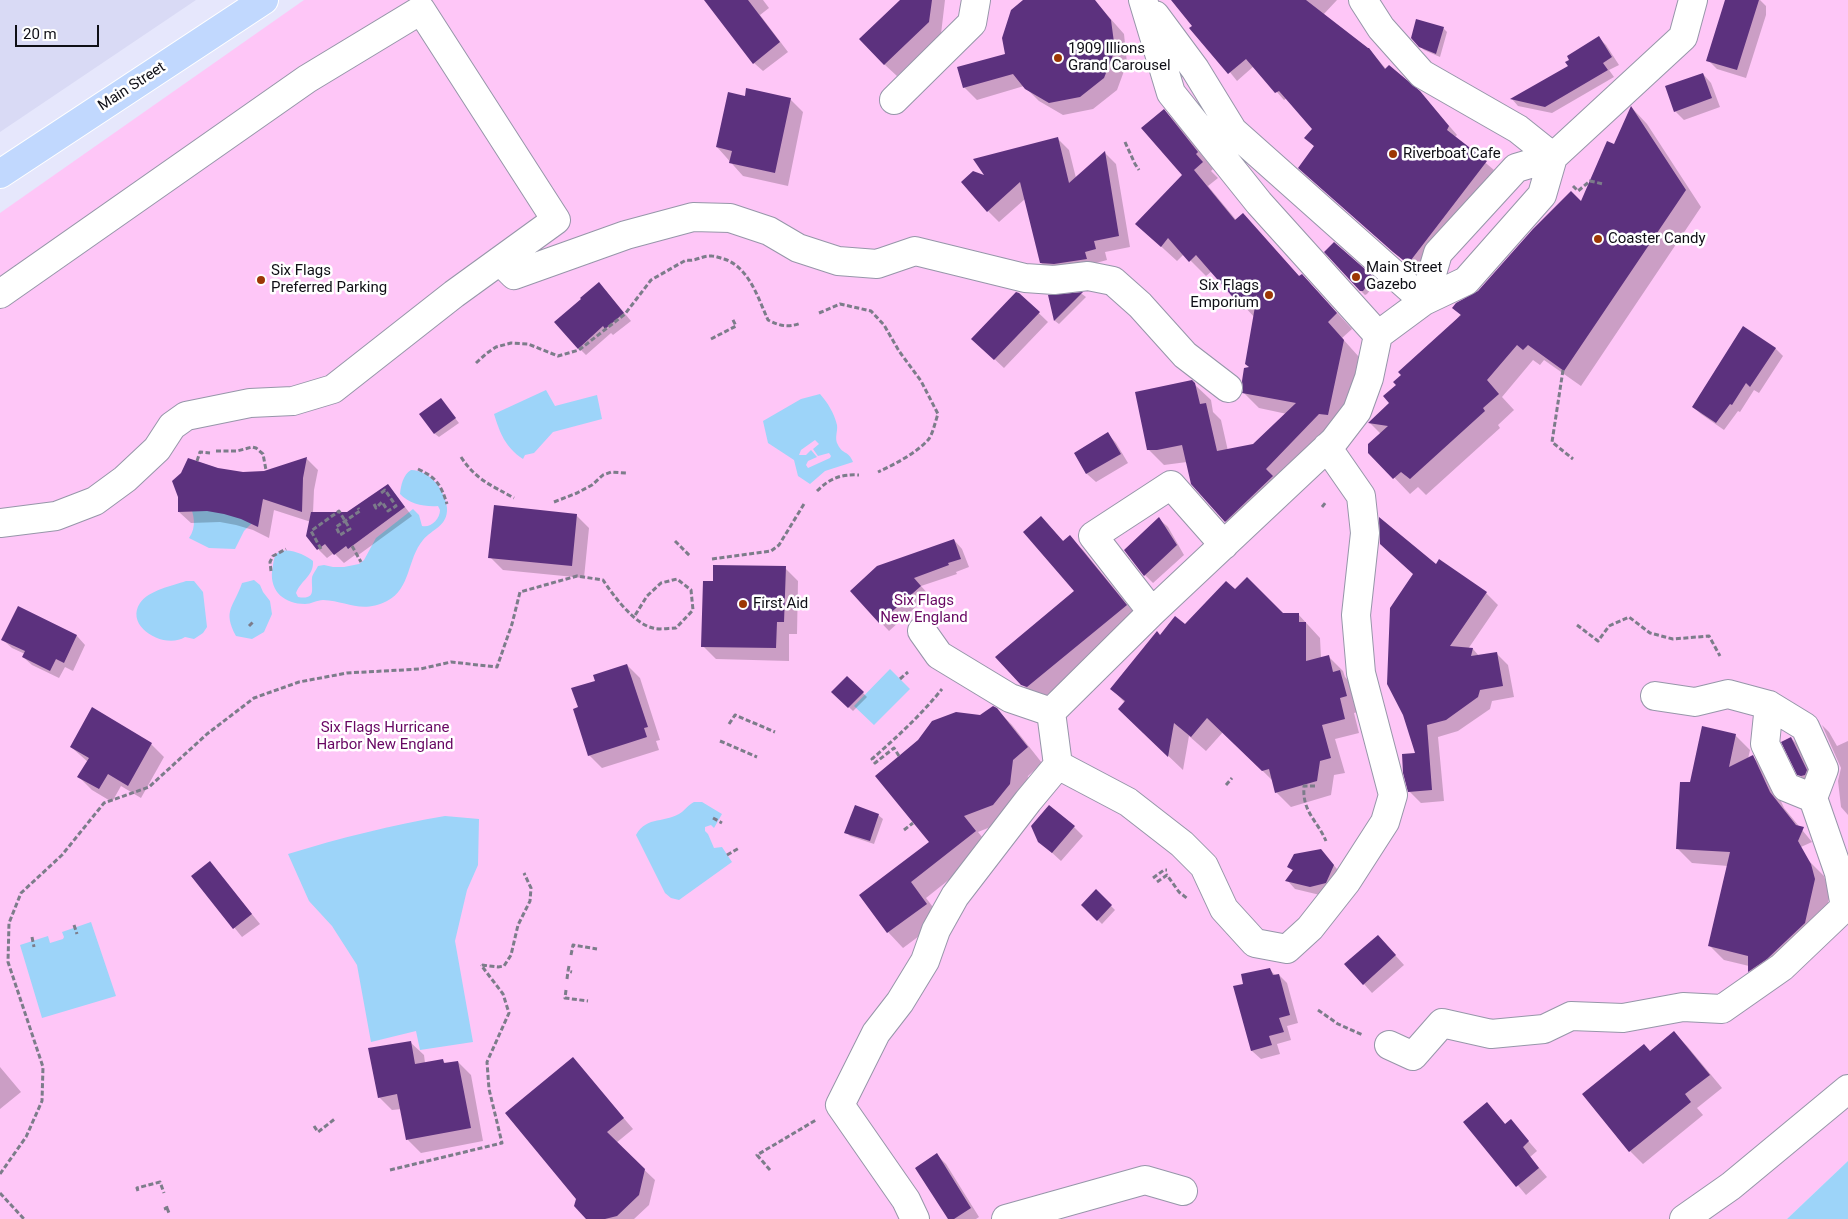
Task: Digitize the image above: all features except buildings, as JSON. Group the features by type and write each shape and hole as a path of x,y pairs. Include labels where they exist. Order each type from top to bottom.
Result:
{"main road":[{"name":"Main Street","path":"0,174 264,0"}],"street":[{"path":"894,100 972,23 976,0"},
{"path":"1143,0 1195,69 1233,131 1424,301"},
{"path":"1143,0 1172,93 1259,203 1378,335"},
{"path":"1363,0 1381,28 1422,74 1518,129 1554,157"},
{"path":"1424,301 1438,253 1516,168 1554,157 1683,37 1694,0"},
{"path":"0,294 307,80 427,5 556,220 454,294 333,389 293,400 250,403 186,416 172,426 157,449 126,479 95,501 56,516 0,523"},
{"path":"1051,712 1152,612 1327,447 1357,411 1369,378 1378,335 1424,301 1466,281 1542,195 1554,157"},
{"path":"500,261 514,275 626,236 692,217 730,218 769,230 798,248 838,261 877,264 914,251 1025,278 1054,280 1088,276 1113,281 1140,305 1185,355 1228,388"},
{"path":"1058,765 1128,802 1182,844 1204,866 1224,909 1255,943 1286,949 1310,928 1347,881 1385,822 1393,795 1361,674 1356,615 1365,533 1361,496 1327,447"},
{"path":"1152,612 1093,536 1170,485 1224,545"},
{"path":"922,631 938,656 1010,698 1051,712"},
{"path":"1389,1045 1413,1056 1442,1023 1491,1034 1544,1029 1571,1016 1623,1018 1682,1007 1722,1009 1782,967 1845,907 1839,873 1813,798 1824,770 1805,727 1769,705 1728,694 1695,702 1656,696"},
{"path":"1769,705 1765,744 1786,787 1813,798"},
{"path":"915,1219 906,1200 840,1105 876,1033 900,1002 925,961 936,930 955,896 1058,765 1051,712"},
{"path":"1684,1219 1731,1186 1848,1090"},
{"path":"1006,1219 1145,1180 1183,1191"}],"path":[{"path":"1125,142 1139,170"},
{"path":"1567,180 1578,191 1590,181 1603,184"},
{"path":"476,363 496,347 511,343 528,344 558,356 579,350 625,314 651,280 686,260 692,261 713,256 730,261 743,272 753,286 768,320 779,326 790,328 801,324"},
{"path":"819,313 840,304 871,311 884,325 921,381 938,414 929,439 896,464 878,472"},
{"path":"711,339 736,326 732,318"},
{"path":"1563,370 1552,442 1573,459"},
{"path":"216,451 237,451 256,448 263,454 266,470"},
{"path":"197,461 200,452 210,453"},
{"path":"461,457 470,471 514,498"},
{"path":"418,469 430,474 435,480 442,489 447,504"},
{"path":"554,502 592,485 603,475 611,472 626,473"},
{"path":"817,491 825,483 845,474 859,475"},
{"path":"374,504 376,508 382,501 388,511 396,506 386,490 381,493"},
{"path":"1322,507 1326,502"},
{"path":"712,560 771,551 779,545 804,504"},
{"path":"320,549 311,531 339,511 343,517 346,523 350,529 340,535 336,527 344,522 352,516 360,511 358,508"},
{"path":"349,512 352,516"},
{"path":"675,541 690,556"},
{"path":"352,546 361,562"},
{"path":"271,571 270,562 273,556 286,549"},
{"path":"0,1174 26,1137 42,1101 43,1084 43,1067 8,962 10,923 21,894 62,856 104,803 149,787 207,734 254,698 299,682 347,673 420,669 451,662 497,667 512,624 520,592 577,576 603,580 612,594 634,617 652,628 676,628 693,610 691,590 677,578 661,583 647,596 634,617"},
{"path":"1577,625 1598,640 1609,626 1630,617 1650,633 1673,639 1709,636 1720,656"},
{"path":"249,626 253,622"},
{"path":"900,756 894,748 875,763 872,759 926,708 960,668"},
{"path":"900,679 908,672"},
{"path":"729,724 735,715 775,732"},
{"path":"720,740 757,757"},
{"path":"1226,785 1232,778"},
{"path":"1315,786 1304,786 1305,805 1326,841"},
{"path":"713,818 722,823"},
{"path":"904,830 913,823"},
{"path":"728,855 738,848"},
{"path":"390,1170 502,1143 489,1089 487,1062 509,1013 503,994 481,965 504,966 511,955 518,925 530,901 531,888 524,873"},
{"path":"1157,882 1167,875 1187,899 1196,900"},
{"path":"74,925 77,934"},
{"path":"32,937 34,947"},
{"path":"571,955 573,945 596,950"},
{"path":"567,979 570,972 569,966"},
{"path":"566,990 566,998 588,1001"},
{"path":"1318,1010 1338,1024 1389,1045"},
{"path":"770,1170 757,1155 840,1105"},
{"path":"314,1126 318,1132 336,1118"},
{"path":"138,1191 137,1188 160,1182 164,1194"},
{"path":"0,1193 24,1219"},
{"path":"166,1207 169,1213"}],"shaded area":[{"path":"0,0 196,0 0,132"}],"green space":[{"name":"Six Flags New England","path":"304,0 1848,0 1848,1161 1787,1219 0,1219 0,213"}],"water":[{"path":"546,390 555,406 597,395 602,419 553,432 534,453 525,455 523,459 507,444 494,414"},
{"path":"820,394 823,397 836,421 836,440 838,445 853,462 825,471 810,484 798,476 794,460 768,443 763,421 801,399","holes":["815,440 819,444 813,449 818,456 829,453 831,456 808,468 806,465 808,461 817,457 811,450 806,455 799,455 801,450"]},
{"path":"411,470 424,473 440,488 446,501 447,514 439,527 423,540 414,556 401,589 395,596 378,605 362,607 323,600 307,604 291,602 276,591 272,571 275,556 278,552 294,551 313,561 309,574 296,593 298,597 308,597 312,593 312,577 318,566 344,567 359,564 364,560 376,538 413,509 419,515 422,526 429,526 434,522 440,513 438,506 418,504 400,494 404,477"},
{"path":"189,503 239,507 252,523 244,531 235,549 209,548 189,538 192,534 194,520"},
{"path":"254,580 260,585 270,601 272,614 264,632 252,639 236,636 230,620 230,614 242,583"},
{"path":"186,581 194,581 203,592 207,627 203,633 194,639 185,637 167,641 149,634 137,620 140,603 155,592"},
{"path":"890,669 910,689 874,725 854,706"},
{"path":"694,802 702,802 722,814 714,828 711,825 705,827 705,831 714,848 722,847 732,862 679,900 671,898 665,893 636,835 640,829 651,822 676,816"},
{"path":"445,816 479,819 478,865 467,890 455,941 473,1042 420,1050 416,1031 371,1042 357,965 332,926 309,901 288,854 366,832"},
{"path":"91,922 116,996 42,1018 20,945 48,936 50,943 63,939 62,932"},
{"path":"1848,1161 1848,1219 1787,1219"}],"place":[{"name":"1909 Illions Grand Carousel","path":"1058,58"},
{"name":"Riverboat Cafe","path":"1393,154"},
{"name":"Coaster Candy","path":"1598,239"},
{"name":"Main Street Gazebo","path":"1356,277"},
{"name":"Six Flags Preferred Parking","path":"261,280"},
{"name":"Six Flags Emporium","path":"1269,295"},
{"name":"First Aid","path":"743,604"}],"park label":[{"name":"Six Flags Hurricane Harbor New England","path":"385,736"}]}
